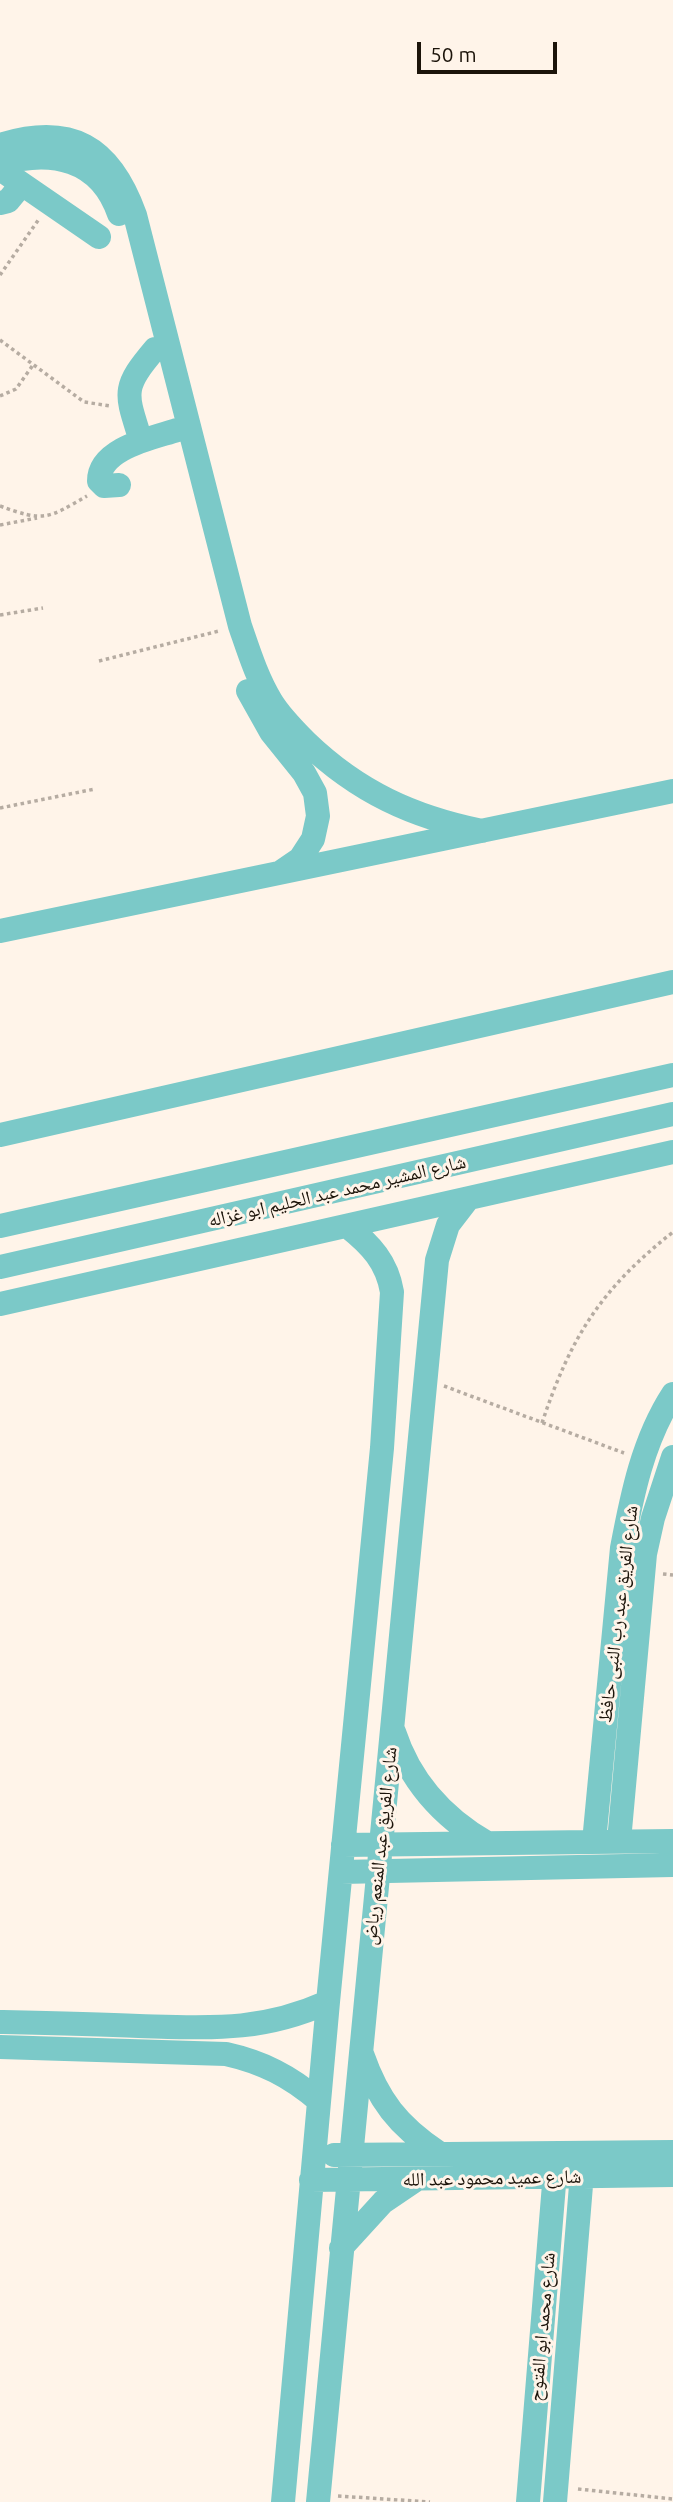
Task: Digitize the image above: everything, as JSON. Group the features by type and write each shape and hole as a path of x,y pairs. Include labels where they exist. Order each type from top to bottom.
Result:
{"street":[{"path":"0,145 36,137 67,139 104,159 118,175 128,194 240,626 250,657 273,705 322,757 350,779 413,813 482,831"},
{"path":"0,167 44,156 62,158 78,164 105,186 114,202 228,629 246,687 271,732 304,772 314,793 318,817 313,839 300,859 281,872"},
{"path":"0,167 99,237"},
{"path":"0,203 8,201 22,184"},
{"path":"141,442 131,404 131,380 155,349"},
{"path":"111,485 99,481 99,473 108,460 124,448 177,430"},
{"path":"0,931 673,790"},
{"path":"0,1135 673,982"},
{"name":"شارع المشير محمد عبد الحليم ابو غزاله","path":"0,1226 673,1075"},
{"name":"شارع المشير محمد عبد الحليم ابو غزاله","path":"8,1266 673,1114"},
{"path":"0,1304 673,1152"},
{"name":"شارع الفريق عبد المنعم رياض","path":"318,2498 439,1248 448,1225 468,1199"},
{"name":"شارع الفريق عبد المنعم رياض","path":"283,2502 311,2180 383,1448 392,1292 389,1274 381,1261 348,1226"},
{"path":"8,1266 141,1273"},
{"name":"شارع الفريق عبد رب النبى حافظ","path":"594,1842 622,1548 630,1502 654,1429 673,1394"},
{"path":"383,1448 419,1449"},
{"name":"شارع الفريق عبد رب النبى حافظ","path":"619,1842 645,1553 653,1518 673,1457"},
{"path":"392,1724 405,1761 427,1794 455,1822 488,1843"},
{"path":"343,1845 673,1841"},
{"path":"341,1871 673,1865"},
{"path":"374,1911 401,1884 428,1870"},
{"path":"0,2022 227,2028 289,2018 328,2002"},
{"path":"0,2047 226,2054 276,2070 299,2083 319,2101"},
{"path":"360,2049 381,2098 397,2120 416,2138 439,2153"},
{"name":"شارع عميد محمود عبد الله","path":"582,2165 673,2152"},
{"name":"شارع عميد محمود عبد الله","path":"314,2155 439,2153 556,2165"},
{"name":"شارع عميد محمود عبد الله","path":"311,2180 417,2179 556,2165 582,2165 673,2175"},
{"name":"شارع محمد ابو الفتوح","path":"528,2502 556,2165"},
{"name":"شارع محمد ابو الفتوح","path":"556,2494 582,2165"},
{"path":"341,2248 375,2209 417,2179"}],"path":[{"path":"0,275 50,203"},
{"path":"0,340 85,402 105,406 131,404"},
{"path":"0,396 16,389 33,365"},
{"path":"0,525 54,515 111,485"},
{"path":"0,506 39,518"},
{"path":"0,615 43,608"},
{"path":"99,661 228,629"},
{"path":"0,808 95,789"},
{"path":"542,1423 555,1384 573,1346 595,1310 621,1278 673,1233"},
{"path":"425,1379 642,1460"},
{"path":"556,2494 673,2499"},
{"path":"318,2498 430,2502"}]}
